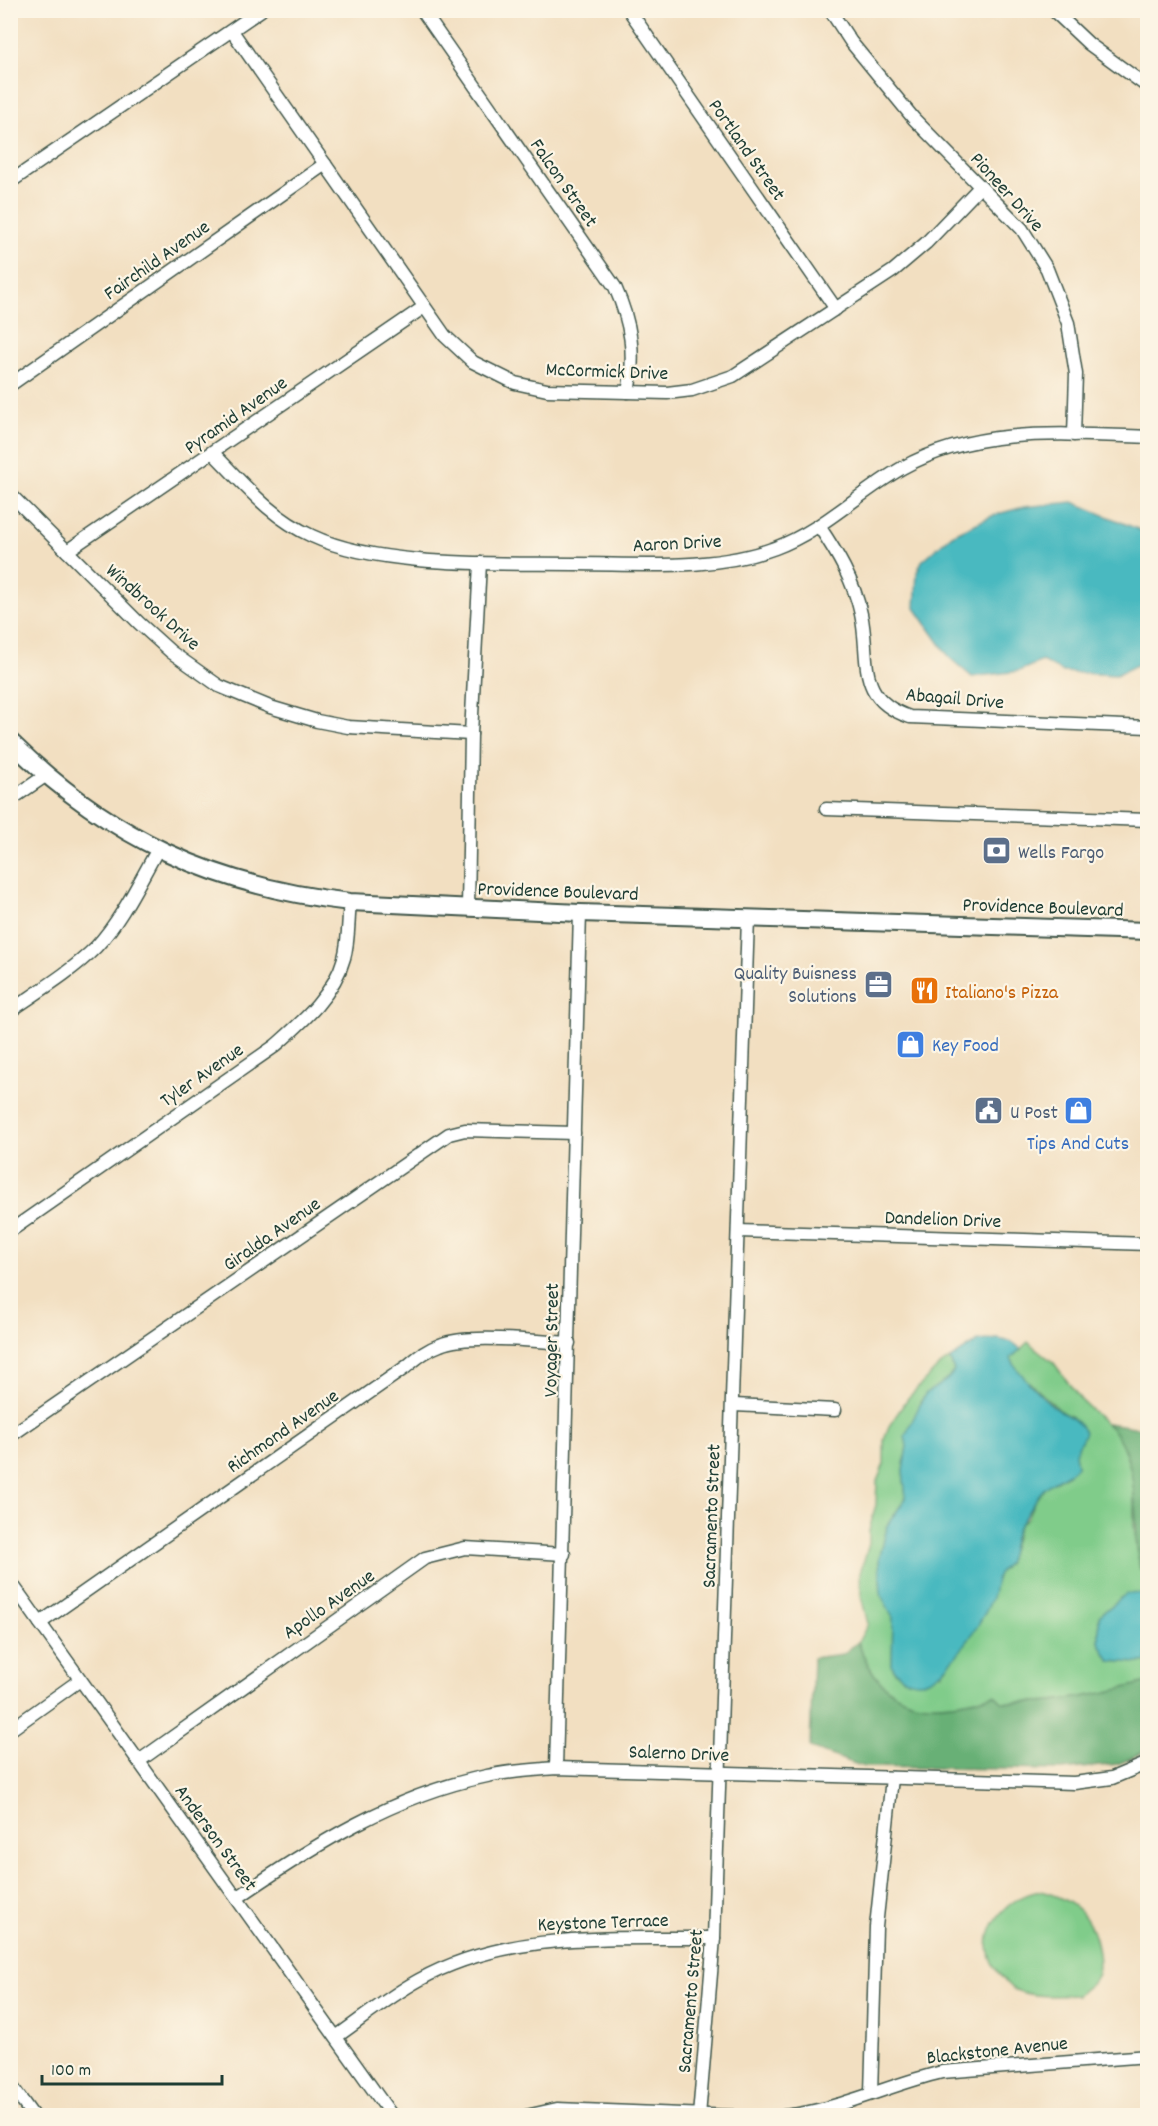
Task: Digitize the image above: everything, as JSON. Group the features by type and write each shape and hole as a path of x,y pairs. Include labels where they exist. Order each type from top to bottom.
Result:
{"main road":[{"name":"Providence Boulevard","path":"10,741 45,776 76,799 158,849 253,886 350,902 468,908 1148,931"}],"street":[{"path":"10,182 261,10"},
{"name":"Falcon Street","path":"422,10 615,287 627,315 632,336 632,372 628,392"},
{"name":"Portland Street","path":"629,10 836,309"},
{"name":"Pioneer Drive","path":"830,10 851,42 914,119 1022,230 1047,269 1068,323 1076,374 1074,435"},
{"path":"1053,10 1089,44 1148,87"},
{"name":"McCormick Drive","path":"232,31 445,336 473,362 497,376 547,390 628,392 692,390 733,376 892,271 926,243 980,187"},
{"name":"Fairchild Avenue","path":"10,385 325,164"},
{"name":"Pyramid Avenue","path":"67,551 424,307"},
{"name":"Aaron Drive","path":"213,453 268,511 311,536 374,554 480,563 678,564 740,558 775,548 819,526 902,468 949,447 994,437 1074,435 1148,437"},
{"name":"Windbrook Drive","path":"10,494 171,652 219,686 270,707 316,721 348,727 471,734"},
{"name":"Abagail Drive","path":"819,526 848,573 861,613 865,667 869,684 878,698 895,712 910,717 1148,727"},
{"path":"468,908 471,734 480,563"},
{"path":"10,800 45,776"},
{"path":"826,809 1148,820"},
{"path":"10,1011 80,962 98,945 118,920 158,849"},
{"name":"Tyler Avenue","path":"10,1231 275,1047 308,1017 330,986 344,959 350,902"},
{"name":"Voyager Street","path":"556,1768 564,1554 580,913"},
{"name":"Sacramento Street","path":"699,2114 714,1938 734,1405 748,918"},
{"name":"Giralda Avenue","path":"10,1436 449,1134 465,1130 574,1133"},
{"name":"Dandelion Drive","path":"738,1231 1148,1244"},
{"name":"Richmond Avenue","path":"40,1623 406,1367 422,1353 442,1344 461,1340 569,1342"},
{"path":"734,1405 835,1410"},
{"name":"Apollo Avenue","path":"139,1761 425,1558 465,1548 564,1554"},
{"name":"Anderson Street","path":"10,1581 392,2115"},
{"path":"10,1730 80,1680"},
{"name":"Salerno Drive","path":"237,1898 338,1832 446,1786 488,1776 556,1768 1074,1784 1112,1778 1148,1763"},
{"path":"871,2094 876,1927 892,1778"},
{"name":"Keystone Terrace","path":"336,2037 419,1980 471,1957 527,1944 568,1940 714,1938"},
{"name":"Blackstone Avenue","path":"784,2115 847,2103 942,2072 1148,2056"},
{"path":"10,2084 33,2115"},
{"path":"526,2115 557,2109 733,2115"}],"green space":[{"path":"1028,1342 1054,1363 1081,1400 1120,1437 1134,1479 1134,1526 1140,1569 1147,1571 1147,1593 1122,1597 1099,1616 1099,1642 1110,1661 1138,1663 1147,1661 1147,1682 1057,1701 1002,1702 995,1695 950,1703 912,1702 896,1695 881,1683 869,1666 858,1642 868,1624 861,1596 860,1573 869,1544 869,1531 876,1504 877,1481 884,1464 884,1439 889,1426 908,1398 937,1368 950,1359 954,1371 948,1379 934,1388 920,1402 919,1412 906,1436 907,1446 903,1471 906,1498 888,1524 879,1559 881,1594 893,1618 892,1665 895,1672 907,1680 942,1673 982,1618 998,1573 1007,1564 1019,1525 1027,1518 1034,1502 1046,1486 1066,1476 1077,1466 1075,1454 1081,1441 1072,1417 1063,1413 1018,1372 1011,1358"},
{"path":"1107,1423 1147,1429 1147,1571 1140,1569 1131,1473 1119,1438"},
{"path":"858,1642 869,1666 881,1683 896,1695 912,1702 950,1703 995,1695 1002,1702 1039,1702 1094,1695 1147,1682 1147,1750 1119,1764 1062,1770 864,1767 810,1748 813,1658 843,1654"},
{"path":"1040,1891 1073,1905 1087,1919 1095,1940 1099,1964 1098,1973 1095,1979 1077,1995 1036,1995 1013,1989 992,1962 988,1949 989,1935 994,1923 1013,1902"}],"water":[{"path":"1073,502 1147,533 1147,656 1139,664 1116,675 1063,672 1042,661 1019,671 972,677 950,658 915,608 917,572 922,561 952,535 994,515 1024,507"},
{"path":"998,1339 1012,1342 1021,1349 1011,1358 1019,1371 1042,1396 1075,1421 1085,1432 1075,1454 1077,1466 1070,1473 1050,1484 1035,1499 1017,1528 1009,1558 998,1574 991,1600 960,1651 939,1674 928,1680 917,1682 905,1679 892,1665 893,1618 881,1594 879,1559 888,1524 906,1498 903,1471 907,1446 905,1436 925,1394 948,1379 954,1371 950,1359 978,1341"},
{"path":"1147,1593 1147,1661 1138,1663 1110,1661 1099,1642 1099,1616 1126,1594"}],"place":[{"name":"Wells Fargo","path":"997,851"},
{"name":"Quality Buisness Solutions","path":"878,984"},
{"name":"Italiano's Pizza","path":"924,991"},
{"name":"Key Food","path":"911,1044"},
{"name":"U Post","path":"989,1111"},
{"name":"Tips And Cuts","path":"1078,1111"}]}
